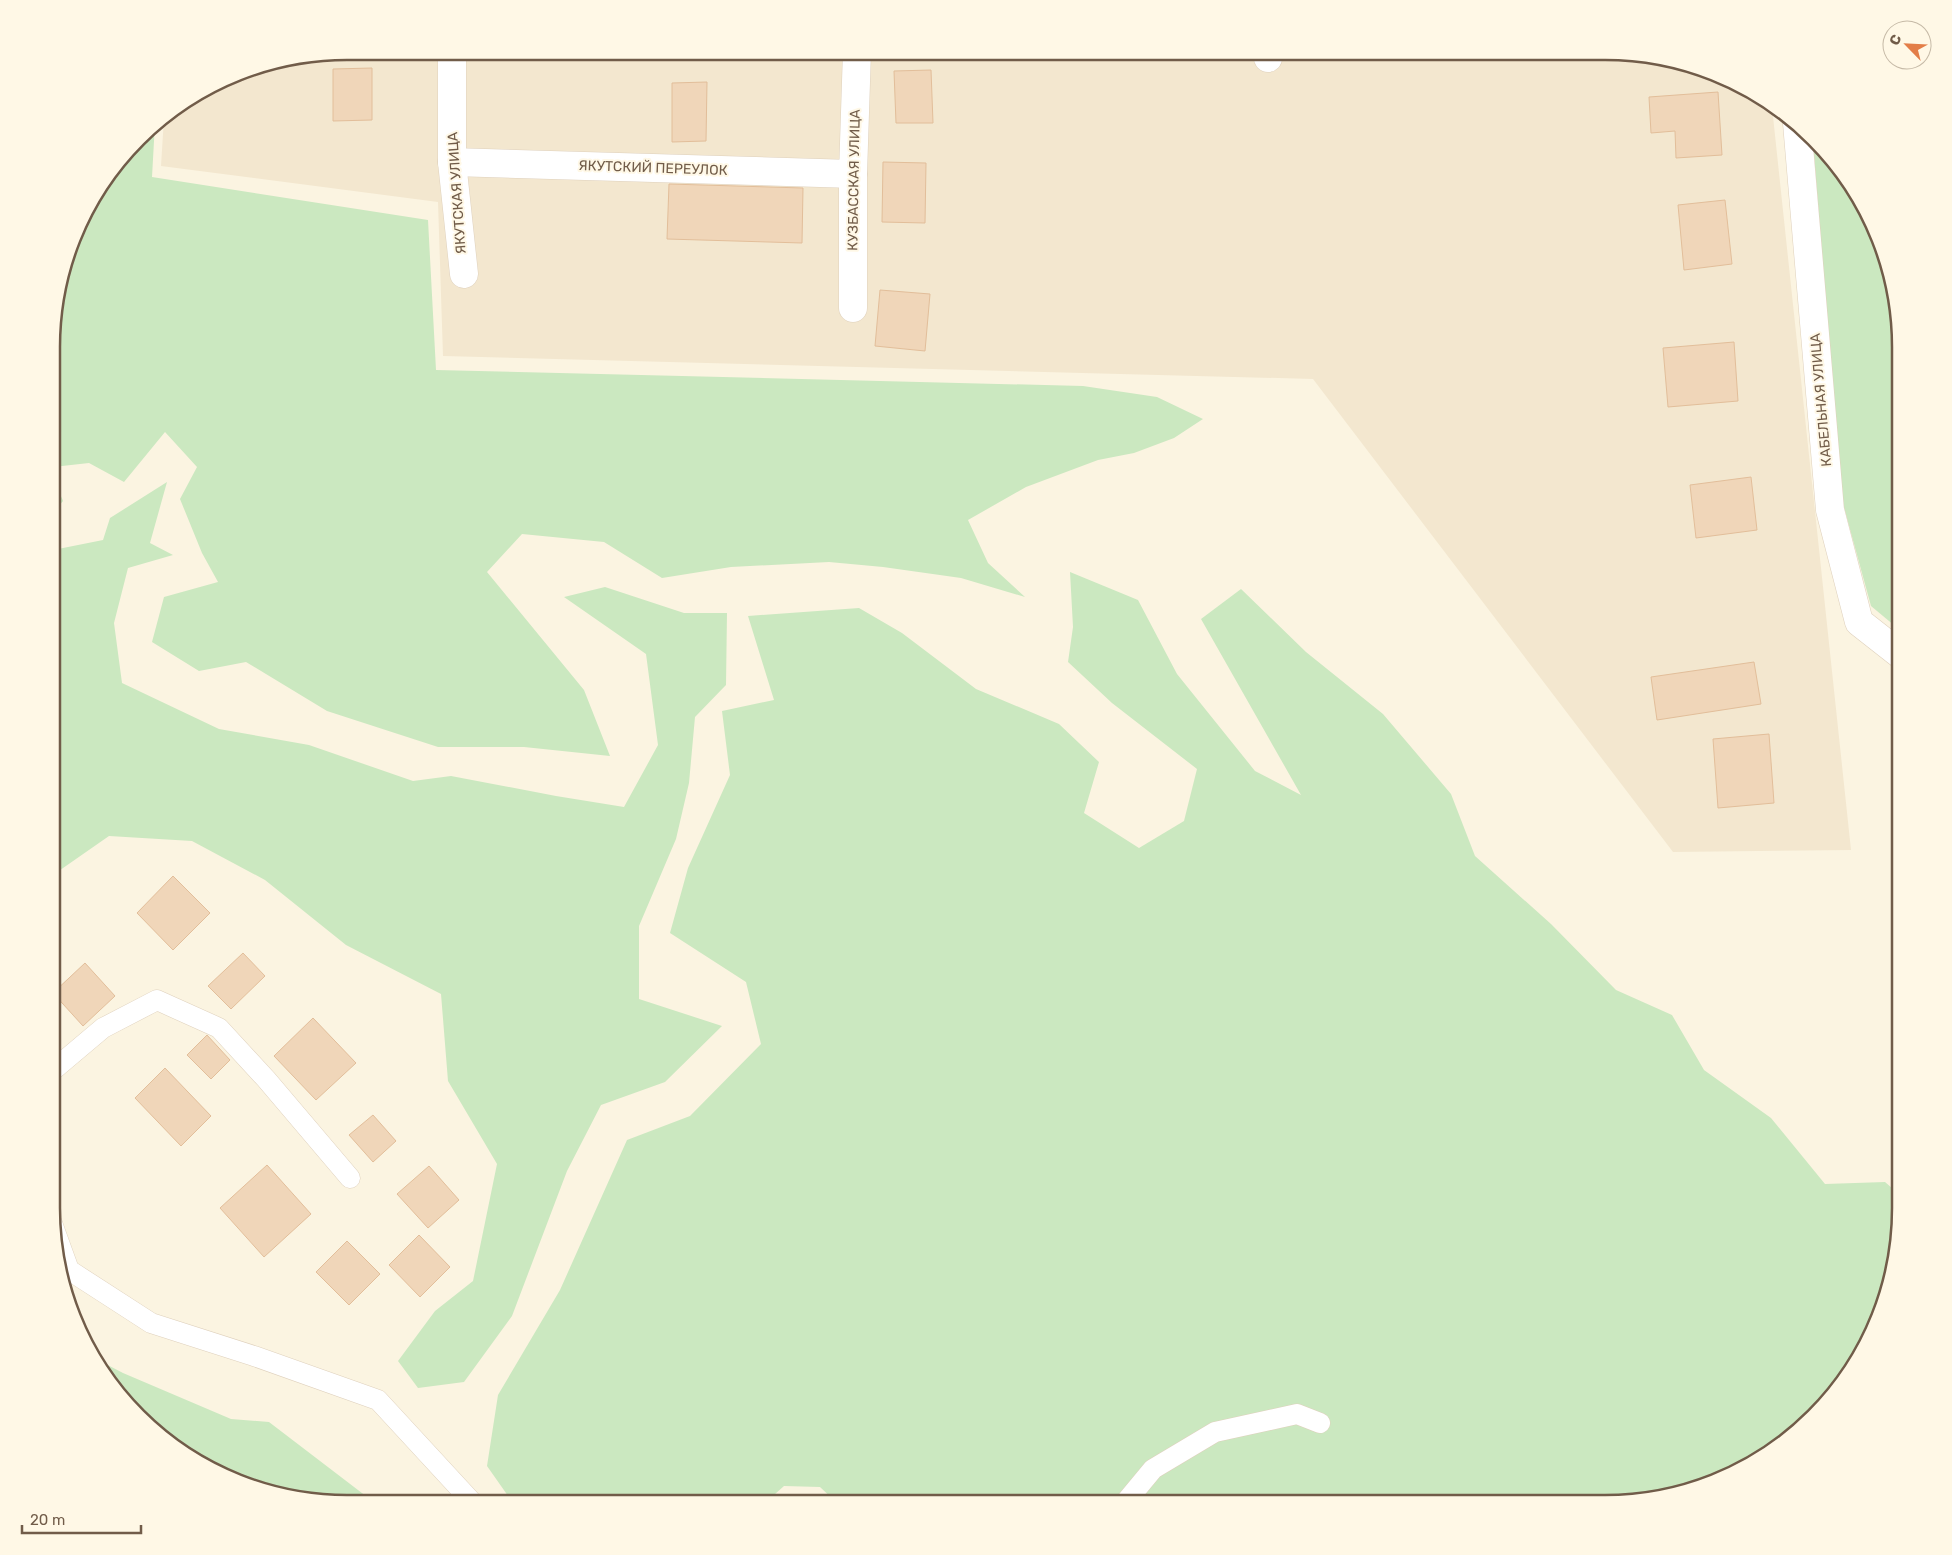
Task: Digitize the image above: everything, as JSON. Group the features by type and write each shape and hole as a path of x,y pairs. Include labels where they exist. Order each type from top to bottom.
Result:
{"street":[{"name":"ЯКУТСКАЯ УЛИЦА","path":"452,60 452,162 464,274"},
{"name":"КУЗБАССКАЯ УЛИЦА","path":"853,308 853,174 856,60"},
{"name":"КАБЕЛЬНАЯ УЛИЦА","path":"1797,134 1830,510 1858,622 1892,649"},
{"name":"ЯКУТСКИЙ ПЕРЕУЛОК","path":"452,162 853,174"}],"lane":[{"path":"60,1064 103,1028 157,1000 219,1028 266,1079 350,1178"},
{"path":"65,1259 69,1270 150,1323 254,1356 378,1400 466,1495"},
{"path":"1131,1495 1153,1468 1215,1432 1297,1414 1320,1423"}],"shaded area":[{"path":"1605,60 1642,62 1679,70 1715,82 1748,98 1773,114 1851,850 1673,852 1313,379 443,356 438,202 161,166 163,126 203,98 255,75 310,62 328,61"}],"green space":[{"path":"154,134 152,177 428,220 436,370 1083,386 1157,397 1203,419 1174,438 1134,453 1098,460 1026,487 968,520 988,563 1025,597 961,578 883,567 829,562 731,567 662,578 604,542 522,534 487,572 584,690 610,756 524,747 438,747 327,711 246,662 199,671 152,642 164,597 218,582 202,553 180,499 197,467 165,432 124,482 89,463 60,466 60,347 62,310 75,255 98,203 119,172"},
{"path":"1814,150 1833,172 1862,220 1877,255 1890,310 1892,347 1892,624 1871,606 1842,500"},
{"path":"167,482 150,543 173,555 128,568 114,623 122,683 219,729 309,745 413,781 451,776 624,807 658,745 646,654 564,597 605,587 684,613 727,613 726,685 695,717 689,783 676,839 639,926 639,999 722,1026 665,1082 601,1105 567,1171 512,1316 464,1382 418,1388 398,1361 435,1311 473,1281 497,1164 448,1081 441,994 346,945 265,880 192,841 109,836 60,870 60,549 103,540 110,518"},
{"path":"60,494 63,501 60,505"},
{"path":"1070,572 1138,600 1177,674 1255,771 1301,795 1201,619 1241,589 1306,652 1383,714 1451,794 1475,856 1551,924 1616,990 1672,1015 1704,1070 1771,1118 1825,1184 1885,1182 1892,1188 1890,1245 1882,1282 1870,1318 1854,1352 1833,1383 1794,1424 1780,1436 1748,1457 1715,1473 1679,1485 1642,1493 1624,1494 828,1495 820,1487 784,1486 774,1495 507,1495 487,1466 498,1395 560,1290 627,1140 690,1116 761,1044 746,982 670,933 688,868 730,775 722,711 774,700 748,616 859,608 902,633 976,689 1059,724 1099,762 1084,813 1139,848 1184,821 1197,769 1112,703 1068,662 1073,627"},
{"path":"106,1364 231,1419 269,1422 365,1495 310,1493 273,1485 237,1473 203,1457 172,1436 144,1411 119,1383"}],"building":[{"path":"372,68 372,120 333,121 333,69"},
{"path":"931,70 933,123 896,123 894,71"},
{"path":"707,82 706,141 672,142 672,83"},
{"path":"1718,92 1722,155 1676,158 1675,131 1651,133 1649,97"},
{"path":"883,162 926,163 925,223 882,222"},
{"path":"669,184 803,188 802,243 667,239"},
{"path":"1725,200 1732,264 1684,270 1678,205"},
{"path":"880,290 930,294 925,351 875,346"},
{"path":"1734,342 1738,401 1668,407 1663,348"},
{"path":"1751,477 1757,530 1696,538 1690,485"},
{"path":"1754,662 1761,704 1657,720 1651,677"},
{"path":"1769,734 1774,803 1718,808 1713,739"},
{"path":"173,876 210,913 173,950 137,913"},
{"path":"243,953 265,976 231,1009 208,986"},
{"path":"85,963 115,996 83,1026 60,1001 60,986"},
{"path":"313,1018 356,1063 316,1100 274,1056"},
{"path":"207,1035 230,1060 211,1079 187,1055"},
{"path":"165,1068 211,1116 181,1146 135,1098"},
{"path":"373,1115 396,1141 373,1162 349,1135"},
{"path":"267,1165 311,1214 264,1257 220,1208"},
{"path":"429,1166 459,1200 428,1228 397,1194"},
{"path":"419,1235 450,1267 420,1297 389,1265"},
{"path":"347,1241 380,1274 349,1305 316,1272"}]}
